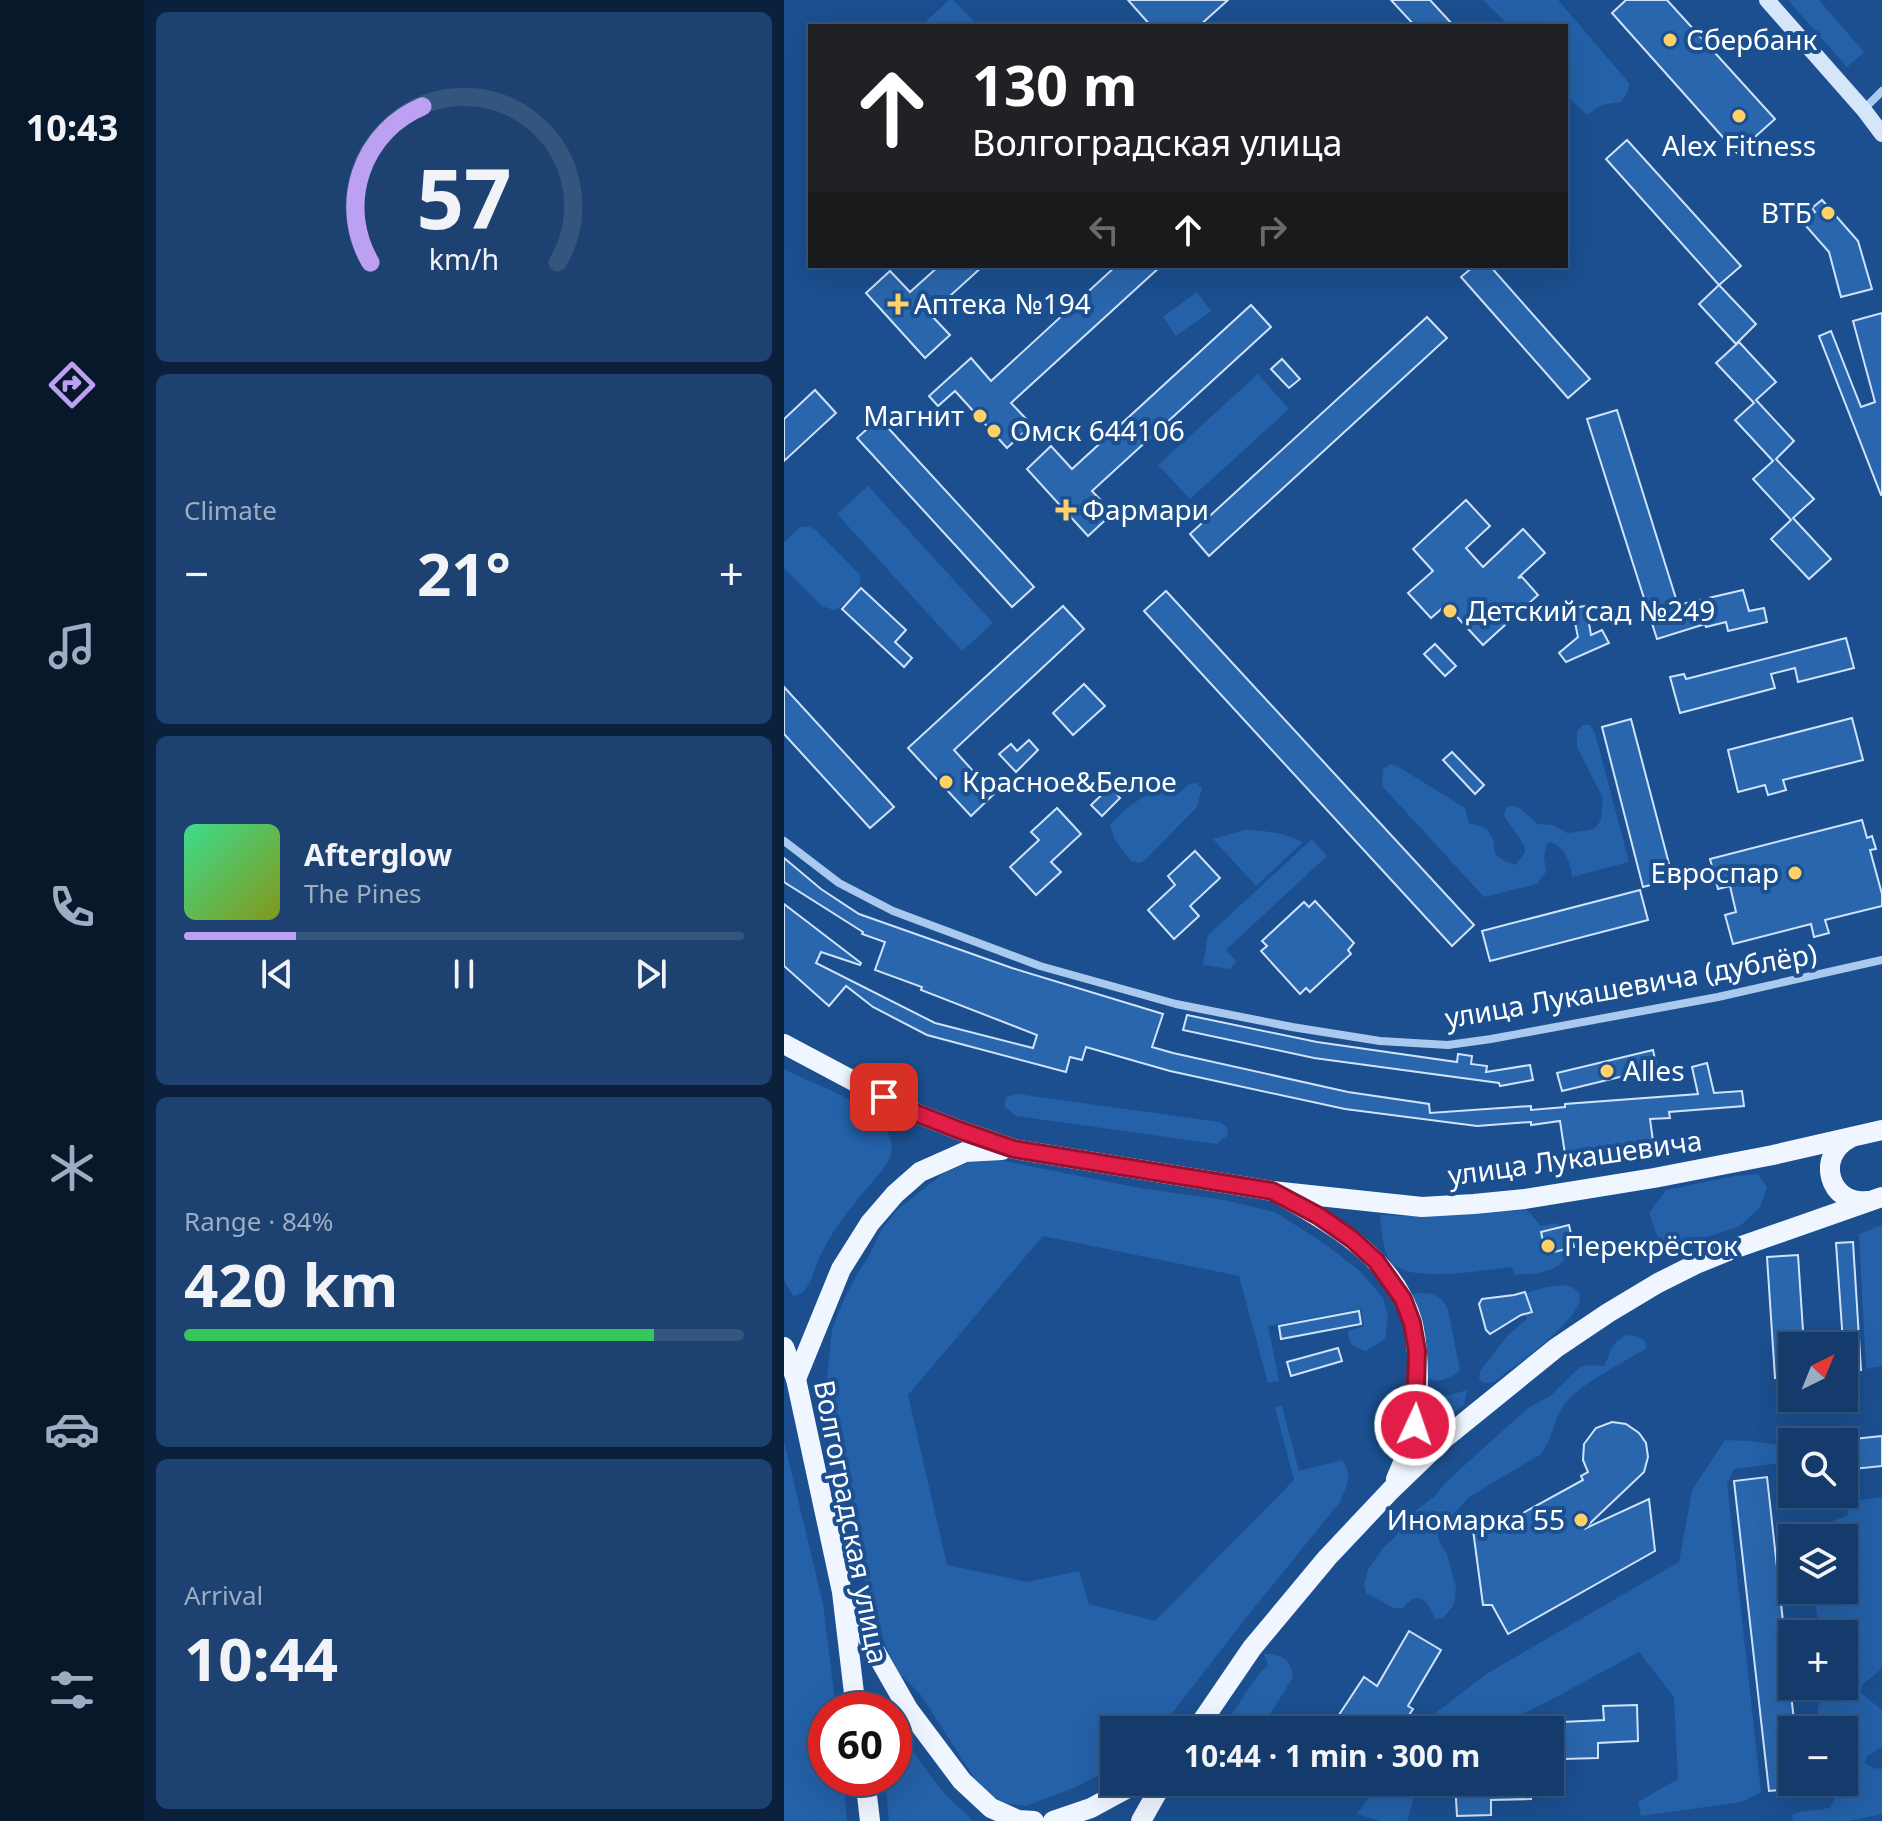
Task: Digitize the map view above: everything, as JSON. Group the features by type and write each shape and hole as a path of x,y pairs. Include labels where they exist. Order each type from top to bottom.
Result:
{"main road":[{"path":"1767,0 1882,134"},
{"path":"784,1044 908,1110 1014,1149 1272,1191 1319,1216 1352,1239 1376,1261 1403,1299 1412,1323 1417,1351 1415,1425 1406,1458 1391,1490"},
{"name":"улица Лукашевича","path":"1272,1191 1422,1207 1525,1199 1773,1155 1882,1130"},
{"path":"1854,1136 1842,1142 1834,1152 1830,1165 1831,1178 1846,1198 1859,1202 1877,1199"},
{"path":"796,1379 841,1269 870,1223 895,1194 920,1172 965,1152 1014,1149"},
{"path":"1206,1716 1259,1640 1327,1558 1391,1490 1445,1438 1556,1348 1658,1283 1696,1264 1877,1199"},
{"name":"Волгоградская улица","path":"784,1347 796,1379 842,1592 854,1692"},
{"path":"842,1592 908,1709 962,1781 991,1808 1018,1820 1034,1821"},
{"path":"867,1796 870,1821"},
{"path":"1053,1821 1091,1808 1113,1796"},
{"path":"1141,1821 1155,1796"}],"street":[{"path":"1864,110 1882,91"},
{"name":"улица Лукашевича (дублёр)","path":"784,841 839,883 893,911 1040,966 1176,1004 1380,1041 1448,1045 1498,1038 1718,997 1882,960"}],"shaded area":[{"path":"949,0 953,0 976,24 923,24"},
{"path":"1483,0 1558,0 1629,83 1628,92 1621,102 1601,105 1587,115 1568,97 1568,24 1508,24"},
{"path":"1788,0 1819,0 1864,52 1847,67"},
{"path":"1197,292 1211,311 1176,336 1163,317"},
{"path":"1258,374 1289,409 1190,499 1158,465"},
{"path":"868,486 993,623 962,651 837,514"},
{"path":"809,526 860,575 859,586 853,596 834,610 822,606 784,568 784,542 800,527"},
{"path":"1583,725 1590,725 1595,733 1629,862 1572,877 1565,855 1558,846 1548,842 1544,857 1546,872 1537,884 1484,897 1382,786 1383,769 1390,764 1397,766 1465,808 1469,823 1488,831 1499,857 1515,865 1525,853 1524,845 1504,816 1506,807 1514,806 1537,824 1553,825 1567,833 1590,830 1601,820 1603,798 1577,747 1577,731"},
{"path":"1196,783 1202,788 1197,807 1145,860 1139,863 1131,861 1115,840 1110,825 1128,808 1150,794 1165,791 1178,794 1189,784"},
{"path":"1244,830 1289,836 1303,842 1256,886 1213,839"},
{"path":"1312,839 1327,856 1226,950 1237,962 1229,969 1203,965 1208,935"},
{"path":"784,1069 860,1106 877,1119 888,1133 892,1150 884,1168 833,1233 808,1286 793,1296 784,1280"},
{"path":"1017,1094 1220,1122 1227,1127 1228,1135 1217,1144 1016,1116 1005,1107 1006,1097"},
{"path":"999,1160 1275,1212 1360,1271 1383,1298 1388,1317 1385,1339 1366,1351 1353,1345 1348,1336 1348,1331 1364,1326 1361,1309 1268,1326 1279,1381 1268,1383 1239,1276 1043,1236 908,1395 947,1565 1027,1582 1079,1571 1089,1604 1155,1621 1294,1480 1275,1407 1282,1406 1299,1471 1342,1460 1347,1471 1347,1486 1340,1502 1170,1716 1100,1716 1100,1774 1026,1806 1003,1803 982,1790 921,1695 898,1672 871,1607 825,1398 832,1329 846,1295 881,1230 897,1210 945,1172 970,1162"},
{"path":"1758,1174 1767,1187 1760,1207 1740,1226 1663,1252 1649,1213 1666,1190"},
{"path":"1527,1210 1541,1226 1558,1223 1570,1253 1553,1269 1515,1275 1512,1267 1450,1274 1403,1270 1389,1260 1380,1215 1409,1216"},
{"path":"1882,1225 1882,1366 1866,1369 1859,1234"},
{"path":"1563,1285 1578,1292 1579,1303 1571,1317 1538,1349 1494,1382 1482,1382 1480,1371 1508,1335 1527,1319 1519,1295"},
{"path":"1407,1295 1437,1296 1448,1310 1460,1370 1443,1380 1424,1376"},
{"path":"1628,1335 1644,1340 1647,1348 1573,1395 1562,1408 1541,1454 1469,1497 1442,1523 1438,1539 1447,1554 1456,1588 1454,1605 1443,1618 1435,1619 1422,1599 1414,1599 1403,1608 1394,1608 1366,1593 1364,1585 1368,1570 1414,1512 1528,1408 1550,1396 1579,1368 1605,1366 1615,1343"},
{"path":"1467,1390 1464,1404 1415,1447 1421,1398"},
{"path":"1725,1440 1778,1445 1778,1463 1734,1469 1727,1483 1761,1792 1742,1802 1641,1816 1638,1802 1678,1779 1674,1697 1639,1652 1518,1716 1432,1716 1488,1673 1679,1562 1692,1490"},
{"path":"784,1441 823,1604 834,1692 808,1692 808,1796 845,1796 847,1821 784,1821"},
{"path":"1882,1497 1882,1666 1862,1685 1861,1693 1882,1710 1882,1747 1867,1756 1865,1763 1882,1769 1882,1814 1850,1821 1793,1821 1792,1815 1800,1812 1830,1808 1836,1796 1858,1796 1858,1716 1818,1716 1818,1712 1820,1700 1858,1700 1858,1620 1818,1620 1815,1604 1858,1604 1858,1524 1826,1524 1848,1515 1847,1511 1858,1508 1861,1500"},
{"path":"1264,1654 1284,1659 1293,1677 1269,1716 1230,1716 1258,1675 1268,1665"},
{"path":"912,1749 942,1790 973,1821 889,1821 887,1796 912,1796"},
{"path":"1369,1796 1414,1796 1407,1821 1380,1821 1357,1814"}],"building":[{"path":"1128,0 1228,0 1201,24 1149,24"},
{"path":"1391,0 1430,0 1452,24 1413,24"},
{"path":"1626,0 1667,0 1775,119 1737,153 1612,13"},
{"path":"1627,140 1741,266 1719,285 1606,159"},
{"path":"1822,200 1858,241 1872,289 1841,297 1829,252 1806,226 1812,219 1809,216 1815,212 1812,208"},
{"name":"Аптека №194","path":"937,268 981,268 930,314 950,335 925,358 866,293 890,271 910,292"},
{"path":"1114,268 1159,268 1011,403 1032,425 1007,448 955,391 938,406 929,396 971,358 991,381"},
{"path":"1472,268 1492,268 1590,379 1568,398 1461,277"},
{"path":"1719,285 1756,324 1736,344 1699,304"},
{"path":"1251,305 1271,327 1092,491 1113,513 1088,536 1027,469 1051,446 1072,469"},
{"path":"1882,313 1881,495 1819,336 1831,331 1861,407 1875,402 1853,321"},
{"path":"1427,317 1447,338 1209,556 1190,534"},
{"path":"1739,342 1776,382 1756,400 1794,441 1776,459 1814,499 1793,518 1831,559 1809,579 1771,539 1791,520 1753,479 1773,461 1735,420 1754,403 1716,363"},
{"path":"1282,359 1300,379 1289,388 1271,369"},
{"path":"815,390 836,413 784,461 784,419"},
{"path":"1617,410 1678,605 1743,590 1749,611 1764,608 1767,622 1728,631 1726,622 1706,627 1705,624 1657,639 1587,419"},
{"path":"879,418 1034,587 1012,607 857,438"},
{"path":"1466,500 1490,526 1466,548 1483,567 1523,529 1545,553 1518,578 1522,577 1538,595 1483,645 1446,605 1431,618 1408,593 1433,571 1413,549"},
{"path":"861,588 906,630 895,642 912,658 904,667 842,609"},
{"path":"1166,591 1474,925 1452,946 1144,611"},
{"path":"1063,606 1084,629 954,750 994,794 971,816 908,748"},
{"path":"1586,606 1591,635 1602,630 1609,643 1566,662 1559,653 1578,637 1572,608"},
{"path":"1846,638 1854,668 1798,682 1795,668 1771,674 1775,688 1680,713 1670,677 1684,674 1686,679"},
{"path":"1435,644 1456,666 1445,676 1424,654"},
{"path":"1084,684 1105,706 1073,735 1053,713"},
{"path":"784,687 894,807 870,828 784,734"},
{"path":"1852,718 1863,760 1783,780 1786,790 1768,795 1765,785 1738,792 1728,750"},
{"path":"1631,719 1673,879 1643,887 1602,727"},
{"path":"1029,740 1038,750 1016,772 999,754 1011,744 1017,751"},
{"path":"1452,752 1484,785 1475,794 1443,760"},
{"path":"1110,787 1120,798 1102,816 1091,805"},
{"path":"1057,808 1081,834 1051,862 1061,872 1036,895 1010,867 1039,840 1031,832"},
{"name":"Евроспар","path":"1862,820 1867,838 1872,836 1876,849 1870,850 1882,894 1882,906 1825,920 1829,933 1814,937 1811,924 1733,944 1725,915 1736,912 1730,886 1718,889 1710,859"},
{"path":"1195,851 1220,878 1190,906 1199,916 1174,939 1148,910 1175,885 1168,876"},
{"path":"784,858 821,889 859,914 1012,968 1163,1014 1152,1047 1173,1053 1348,1092 1429,1104 1430,1113 1531,1106 1531,1110 1565,1107 1565,1104 1698,1094 1692,1067 1707,1063 1714,1093 1742,1091 1744,1106 1669,1112 1670,1118 1650,1119 1653,1141 1565,1154 1560,1121 1477,1126 1345,1109 1170,1071 1086,1047 1082,1060 1070,1057 1066,1072 927,1035 873,1007 846,986 829,1006 784,966 784,904 861,963 821,952 816,963 935,1023 1033,1048 1037,1035 875,970 885,942 862,934 784,882"},
{"path":"1640,890 1648,920 1490,961 1482,931"},
{"path":"1315,901 1354,943 1348,950 1351,954 1310,992 1306,988 1300,994 1261,951 1267,946 1262,941 1304,902 1309,907"},
{"path":"1187,1015 1317,1042 1457,1062 1458,1054 1472,1056 1471,1064 1487,1066 1486,1072 1530,1065 1533,1080 1500,1086 1499,1083 1314,1058 1183,1030"},
{"name":"Alles","path":"1653,1050 1657,1068 1562,1091 1557,1073"},
{"path":"1569,1225 1574,1247 1546,1254 1541,1232"},
{"path":"1853,1242 1861,1370 1858,1370 1858,1332 1842,1332 1836,1243"},
{"path":"1798,1255 1803,1332 1778,1332 1778,1378 1775,1378 1767,1257"},
{"path":"1525,1292 1532,1312 1521,1315 1490,1334 1479,1304 1482,1299"},
{"path":"1359,1311 1361,1324 1281,1339 1279,1326"},
{"path":"1338,1348 1342,1361 1291,1376 1287,1362"},
{"name":"Иномарка 55","path":"1612,1422 1626,1424 1639,1433 1646,1443 1648,1457 1644,1472 1584,1529 1649,1499 1655,1551 1508,1634 1492,1605 1483,1605 1473,1530 1481,1536 1583,1480 1581,1476 1588,1472 1583,1460 1584,1444 1596,1428"},
{"path":"1882,1436 1882,1466 1858,1469 1858,1439"},
{"path":"1767,1477 1778,1604 1781,1604 1783,1620 1778,1620 1778,1700 1792,1700 1793,1716 1778,1716 1778,1790 1769,1791 1734,1481"},
{"path":"1409,1631 1441,1650 1408,1706 1413,1709 1408,1716 1338,1716 1364,1677 1377,1686"},
{"path":"1637,1705 1638,1741 1598,1743 1598,1758 1564,1759 1564,1722 1604,1720 1603,1706"},
{"path":"1456,1796 1531,1796 1531,1799 1491,1800 1491,1815 1457,1816"}],"place":[{"name":"Сбербанк","path":"1670,40"},
{"name":"Alex Fitness","path":"1739,116"},
{"name":"ВТБ","path":"1828,213"},
{"name":"Аптека №194","path":"898,304"},
{"name":"Магнит","path":"980,416"},
{"name":"Омск 644106","path":"994,431"},
{"name":"Фармари","path":"1066,510"},
{"name":"Детский сад №249","path":"1450,611"},
{"name":"Красное&Белое","path":"946,782"},
{"name":"Евроспар","path":"1795,873"},
{"name":"Alles","path":"1607,1071"},
{"name":"Перекрёсток","path":"1548,1246"},
{"name":"Иномарка 55","path":"1581,1520"}],"route":[{"path":"884,1097 908,1110 1014,1149 1272,1191 1319,1216 1376,1261 1403,1299 1412,1323 1417,1351 1415,1425"}]}
